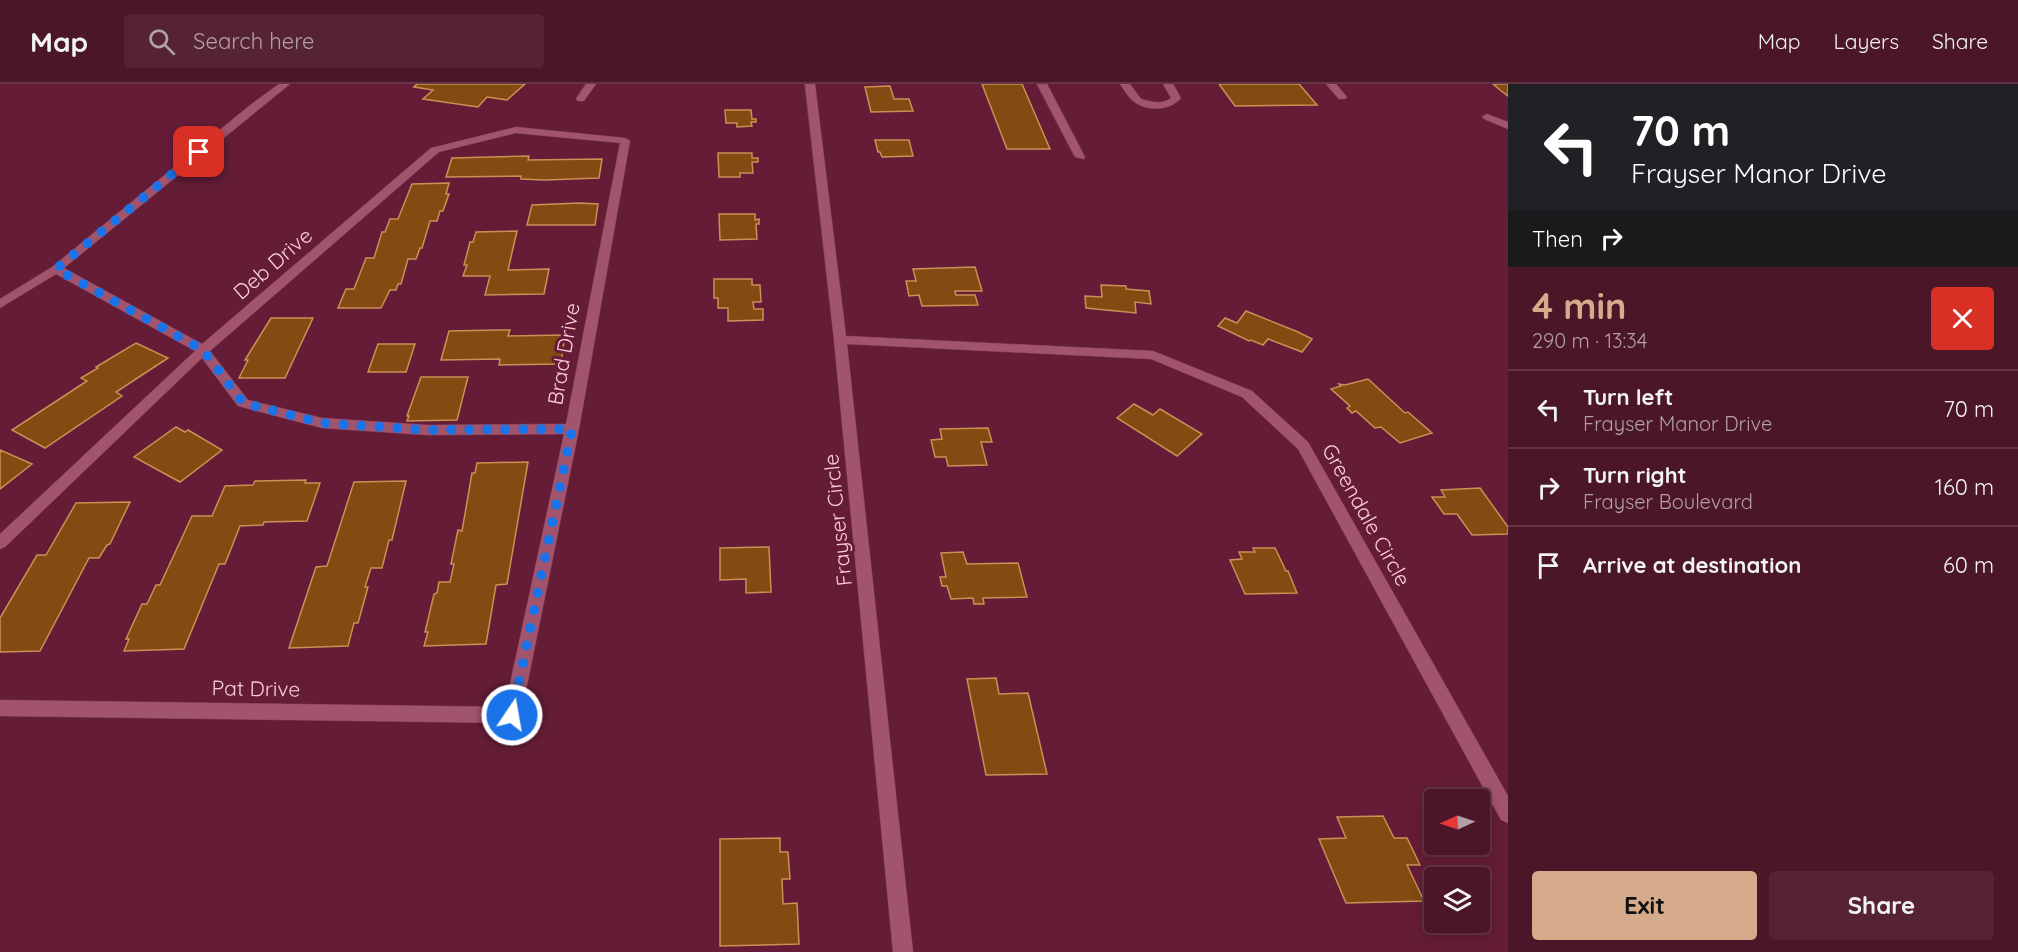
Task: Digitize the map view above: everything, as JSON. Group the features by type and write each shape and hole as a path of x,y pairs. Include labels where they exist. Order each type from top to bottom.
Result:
{"street":[{"path":"0,304 56,269 252,108 285,84"},
{"path":"581,99 591,84"},
{"name":"Frayser Circle","path":"810,84 840,340 903,952"},
{"path":"1042,84 1080,157"},
{"path":"1125,84 1138,101 1164,105 1171,104 1176,98 1168,84"},
{"path":"1331,84 1342,97"},
{"path":"1487,117 1508,126"},
{"name":"Deb Drive","path":"0,543 203,350 435,150 516,130 625,141"},
{"name":"Brad Drive","path":"512,715 572,429 625,141"},
{"path":"56,269 203,350 243,403 322,423 427,430 572,429"},
{"name":"Greendale Circle","path":"840,340 1153,355 1247,394 1303,446 1508,814"},
{"name":"Pat Drive","path":"0,708 512,715"}],"building":[{"path":"417,84 525,84 507,100 487,97 478,107 423,99 433,90 414,87"},
{"path":"982,84 1022,84 1050,149 1007,149"},
{"path":"1219,84 1299,84 1317,105 1235,106"},
{"path":"1493,84 1508,84 1508,96 1500,90"},
{"path":"890,86 894,99 909,99 913,111 871,112 865,87"},
{"path":"725,110 751,110 752,119 756,119 756,122 751,122 752,126 737,127 737,123 726,123"},
{"path":"875,140 909,140 913,156 882,157"},
{"path":"718,153 752,153 752,158 758,158 758,162 752,162 753,173 740,173 740,177 719,177"},
{"path":"529,156 528,160 602,159 599,178 545,180 521,179 521,176 446,177 452,158"},
{"path":"449,183 446,194 449,194 443,211 440,211 437,221 430,221 422,248 416,259 408,259 401,284 398,284 396,290 390,290 381,308 338,308 346,289 354,289 366,258 374,258 382,232 385,232 390,219 398,219 412,184"},
{"path":"598,204 595,225 527,225 532,205"},
{"path":"719,214 755,214 755,220 759,219 759,224 756,224 757,239 720,240"},
{"path":"517,231 508,270 549,269 544,294 485,295 490,276 463,276 470,242 473,242 476,232"},
{"path":"975,267 982,291 955,291 956,295 975,295 978,305 922,306 919,295 909,296 906,281 916,281 913,269"},
{"path":"714,279 752,279 752,285 760,285 761,302 753,302 754,309 763,309 763,320 728,321 728,308 718,308 718,298 714,298"},
{"path":"1101,285 1126,286 1126,289 1149,291 1151,304 1135,302 1136,313 1086,308 1085,296 1102,297"},
{"path":"1246,311 1312,339 1302,352 1268,339 1263,345 1249,341 1218,326 1225,318 1237,323"},
{"path":"271,318 313,318 285,378 239,378 248,360 245,360"},
{"path":"510,330 508,336 565,335 561,364 499,365 500,359 441,360 449,331"},
{"path":"136,343 168,358 116,392 122,396 45,448 12,430 87,381 81,378 98,368 96,367"},
{"path":"378,344 415,344 406,372 368,372"},
{"path":"421,377 468,377 457,420 407,421"},
{"path":"1368,379 1405,413 1408,412 1432,433 1400,443 1381,427 1375,428 1356,411 1352,413 1347,408 1350,406 1331,389 1341,386 1339,384 1345,385"},
{"path":"1134,404 1153,415 1160,409 1202,434 1177,456 1117,418"},
{"path":"176,427 185,432 188,430 222,450 180,482 134,457"},
{"path":"988,428 992,442 981,442 987,465 948,466 946,457 935,457 931,440 942,439 940,429"},
{"path":"0,450 32,464 0,489"},
{"path":"528,462 507,584 496,585 486,644 424,646 434,594 437,593 439,582 450,582 458,530 462,531 472,473 475,473 477,463"},
{"path":"306,480 305,483 320,483 307,521 264,522 263,525 240,526 225,564 219,564 184,649 124,651 129,639 126,639 142,604 147,604 156,585 160,585 192,516 212,516 225,486 253,485 255,481"},
{"path":"406,481 392,540 389,540 382,568 371,568 358,623 354,623 348,646 289,648 316,567 327,566 354,482"},
{"path":"1480,488 1508,527 1508,534 1472,535 1457,514 1444,514 1432,497 1445,497 1441,490"},
{"path":"130,502 110,544 99,558 89,558 40,651 0,652 0,618 37,555 46,555 76,503"},
{"path":"769,547 771,592 746,593 746,579 720,580 720,548"},
{"path":"1253,548 1275,548 1297,593 1245,594 1230,560 1242,559 1239,552 1255,552"},
{"path":"963,552 967,564 1018,563 1027,597 983,598 984,604 974,604 973,598 951,599 947,586 942,586 940,577 946,577 941,553"},
{"path":"996,678 999,694 1028,693 1047,774 986,775 967,679"},
{"path":"1383,816 1394,838 1407,838 1420,865 1407,865 1424,901 1346,903 1319,839 1346,838 1337,817"},
{"path":"780,838 780,852 788,852 790,879 782,879 783,904 797,903 799,944 720,946 720,839"}],"route":[{"path":"199,152 56,269 203,350 243,403 322,423 427,430 572,429 512,715"}]}
